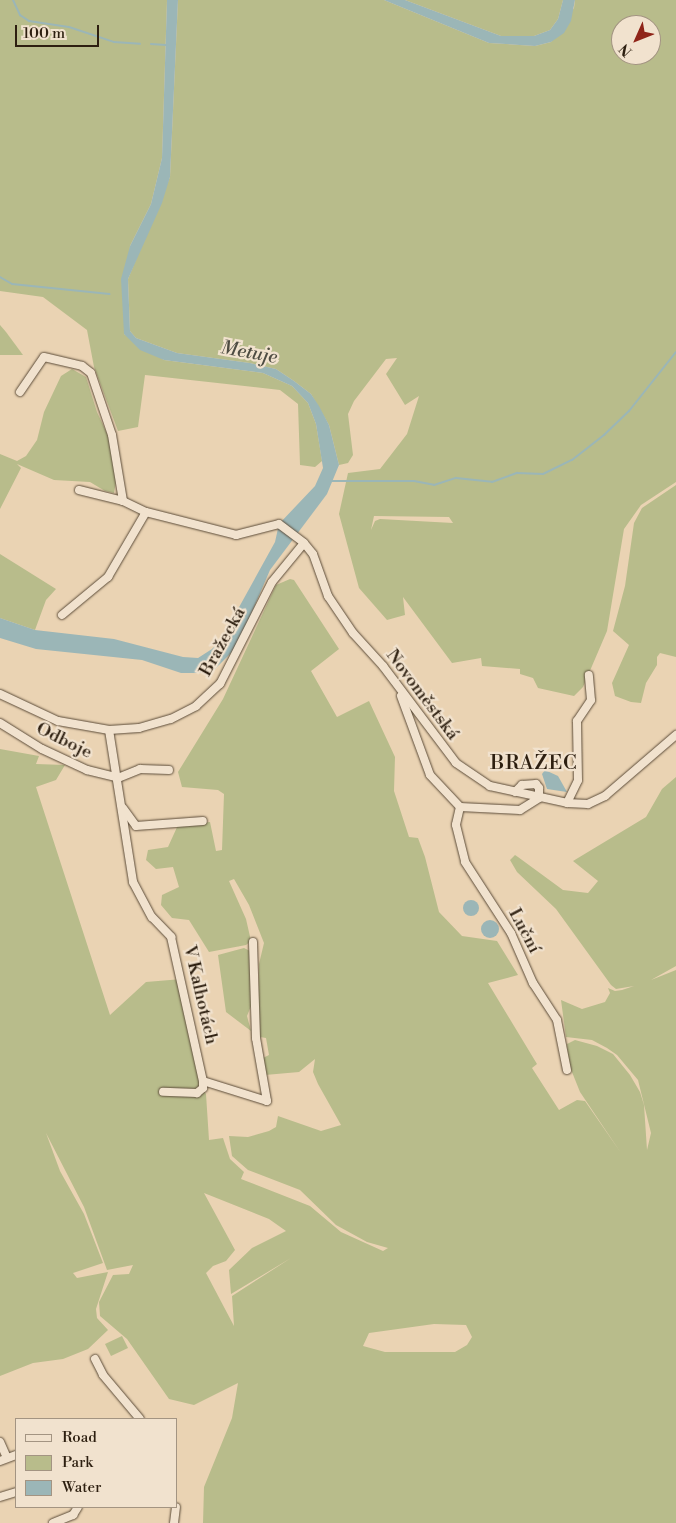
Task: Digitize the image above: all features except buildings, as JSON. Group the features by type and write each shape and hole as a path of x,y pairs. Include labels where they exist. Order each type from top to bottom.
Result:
{"street":[{"path":"20,392 44,357 70,361 91,374 112,435 123,501"},
{"path":"79,490 123,501 146,512 236,535 279,524 301,541"},
{"path":"62,615 108,577 146,512"},
{"name":"Novoměstská","path":"301,541 312,554 328,596 400,691 456,762 490,786 539,798 567,803 588,804 605,796 676,735"},
{"name":"Bražecká","path":"0,694 58,721 109,730 139,728 171,720 196,706 220,684 272,582 301,541"},
{"path":"567,803 578,780 577,722 591,700 590,675"},
{"path":"400,691 410,726 430,775 460,807 520,810 539,798 539,788 529,783 515,792"},
{"name":"Odboje","path":"0,723 42,749 87,770 118,778"},
{"name":"V Kalhotách","path":"109,730 123,808 122,822 134,882 152,917 171,937 203,1081"},
{"path":"118,778 140,769 169,770"},
{"name":"Luční","path":"460,807 456,825 465,862 511,933 533,983 557,1020 567,1070"},
{"path":"123,808 136,826 203,821"},
{"path":"163,1092 197,1093 203,1088 203,1081 267,1101 256,1038 253,942"},
{"path":"95,1359 103,1375 139,1418"},
{"path":"0,1442 3,1460 15,1455"},
{"path":"0,1497 15,1492"},
{"path":"53,1523 73,1514 77,1508"},
{"path":"174,1523 176,1508"}],"green space":[{"path":"0,0 167,0 162,158 151,204 130,246 124,334 164,360 263,373 292,386 308,403 316,424 322,461 315,467 300,465 298,404 280,390 145,375 138,427 118,431 94,367 87,330 43,297 0,291"},
{"path":"178,0 384,0 489,43 535,46 551,42 574,8 575,0 676,0 676,482 641,505 624,529 607,631 583,687 574,696 538,688 533,678 520,674 520,669 482,666 481,658 452,663 403,597 405,615 387,620 359,588 339,514 348,473 380,469 407,434 419,396 405,405 386,374 397,358 386,359 354,401 348,414 353,455 348,463 339,465 329,425 311,394 276,369 250,363 177,353 136,338 130,331 128,279 170,177","holes":["374,516 449,517 453,523 380,519 375,521 371,530"]},
{"path":"405,0 563,0 558,19 550,30 534,36 501,36"},
{"path":"0,325 6,332 23,355 0,355"},
{"path":"72,369 86,377 97,412 111,442 116,482 114,493 105,491 90,482 54,480 17,464 21,468 0,509 0,454 17,461 26,456 37,440 44,412 61,376"},
{"path":"676,485 676,657 660,653 657,657 657,665 646,683 641,703 631,702 615,696 612,683 629,645 613,631 625,586 634,523 642,508"},
{"path":"0,554 56,589 46,600 35,630 0,618"},
{"path":"290,579 294,580 339,649 311,671 337,717 369,701 395,757 394,791 409,837 418,838 425,857 439,912 462,936 497,941 518,975 488,983 537,1064 532,1068 559,1110 577,1100 585,1101 621,1153 580,1092 568,1062 567,1044 575,1040 597,1046 613,1054 630,1075 640,1092 644,1105 647,1150 651,1133 638,1080 617,1055 607,1048 592,1040 566,1037 561,1000 582,1009 605,1002 610,993 608,988 615,991 634,986 616,989 611,985 556,909 517,872 510,860 515,855 563,890 588,893 598,881 573,861 646,817 662,789 676,777 676,966 651,980 676,970 676,1523 203,1523 204,1487 232,1418 238,1383 194,1405 169,1399 127,1339 100,1316 99,1302 113,1275 129,1274 133,1265 107,1270 84,1207 46,1133 60,1171 84,1214 103,1263 73,1273 77,1278 108,1272 96,1309 97,1318 108,1330 88,1349 63,1359 33,1363 0,1376 0,749 39,756 36,764 65,765 56,780 36,787 110,1015 146,982 182,979 201,1087 206,1094 209,1140 223,1138 230,1159 244,1172 241,1179 310,1206 341,1232 383,1251 388,1248 367,1242 336,1225 300,1190 248,1170 232,1156 229,1136 248,1137 269,1131 276,1127 278,1116 321,1131 341,1125 313,1072 315,1059 299,1072 265,1075 263,1058 269,1055 266,1038 260,1037 258,1009 259,964 264,943 249,905 234,879 229,881 246,919 251,941 246,945 209,952 189,920 172,918 161,905 162,895 179,887 173,867 156,869 146,860 148,850 168,847 178,825 210,822 216,851 222,850 224,794 218,790 182,787 178,772 223,699 276,585","holes":["204,1193 269,1219 286,1231 252,1248 229,1270 231,1294 291,1258 232,1296 234,1326 206,1273 213,1266 226,1261 235,1250","434,1324 466,1325 472,1337 467,1345 455,1352 385,1352 363,1346 369,1333"]},
{"path":"244,948 250,951 251,1006 247,1016 251,1031 226,1012 218,955"},
{"path":"122,1336 128,1348 111,1356 105,1344"}],"water":[{"path":"167,0 178,0 170,177 162,203 128,279 130,331 136,338 177,353 250,363 276,369 311,394 319,406 329,425 339,465 327,494 270,570 237,647 211,673 181,673 142,660 36,649 0,638 0,618 35,630 114,639 183,657 198,658 212,649 222,638 275,542 279,524 315,486 323,468 316,424 308,403 292,386 263,373 164,360 140,350 124,334 121,279 130,246 151,204 162,158"},
{"path":"384,0 405,0 501,36 534,36 550,30 558,19 563,0 575,0 571,21 564,33 551,42 535,46 489,43"},
{"path":"545,770 558,776 567,792 547,789 542,774"},
{"path":"471,900 479,908 471,916 463,908"},
{"path":"490,920 496,923 499,929 496,935 490,938 484,935 481,929 484,923"}],"waterway":[{"path":"13,0 20,15 29,21 69,27 114,42 140,44"},
{"path":"151,44 166,45"},
{"path":"0,277 12,284 109,294"},
{"path":"332,481 414,481 434,485 456,478 492,482 517,473 543,474 572,460 604,435 629,411 676,352"}],"district":[{"name":"BRAŽEC","path":"534,763"}],"water label":[{"name":"Metuje","path":"249,353"}]}
